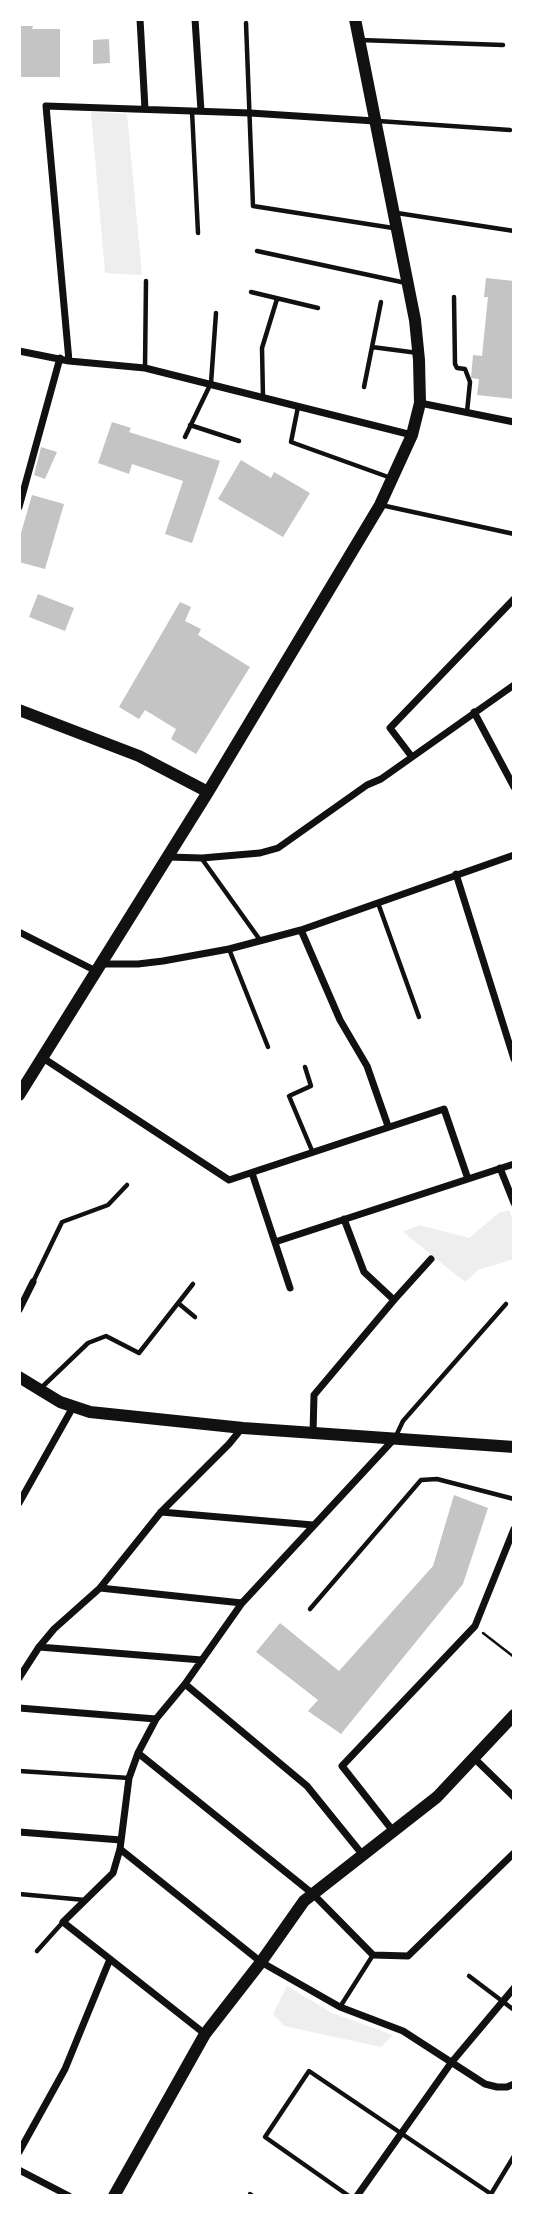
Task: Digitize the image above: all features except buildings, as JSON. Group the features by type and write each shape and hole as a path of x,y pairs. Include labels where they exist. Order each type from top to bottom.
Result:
{"street":[{"path":"140,19 145,109"},
{"path":"195,19 201,111"},
{"path":"19,1096 169,857 380,505 412,435 420,403 418,353 408,283 355,19"},
{"path":"69,361 46,106 250,113 375,121"},
{"path":"19,351 69,361 145,368 412,435"},
{"path":"19,507 60,358"},
{"path":"420,403 514,422"},
{"path":"412,757 390,728 514,600"},
{"path":"169,857 202,858 260,853 278,848 514,685"},
{"path":"19,710 139,756 208,792"},
{"path":"474,712 514,786"},
{"path":"19,932 99,967 138,964 229,949 301,930 514,855"},
{"path":"456,874 514,1059"},
{"path":"301,930 340,1020 367,1066 388,1126"},
{"path":"43,1058 229,1180 444,1109 468,1179"},
{"path":"275,1242 514,1164"},
{"path":"500,1168 514,1203"},
{"path":"252,1173 290,1288"},
{"path":"344,1220 364,1272 394,1300"},
{"path":"313,1433 314,1395 432,1259"},
{"path":"19,1310 33,1282"},
{"path":"19,1377 60,1402 90,1412 243,1428 514,1447"},
{"path":"19,1503 73,1407"},
{"path":"19,1678 54,1629 100,1588 161,1512 243,1428"},
{"path":"205,2034 63,1922 113,1873 120,1849 129,1778 138,1753 156,1719 185,1684 242,1603 395,1439"},
{"path":"161,1512 313,1525"},
{"path":"393,1831 342,1766 475,1626 514,1529"},
{"path":"100,1588 242,1603"},
{"path":"39,1647 201,1660"},
{"path":"185,1684 307,1786 362,1854"},
{"path":"19,1708 156,1719"},
{"path":"114,2196 205,2034 304,1902 436,1797 514,1715"},
{"path":"138,1753 313,1894 373,1955 408,1956 514,1853"},
{"path":"474,1758 514,1797"},
{"path":"19,1832 121,1840"},
{"path":"120,1849 261,1962 340,2007 403,2031 485,2084 496,2087 514,2084"},
{"path":"19,2152 65,2069 110,1959"},
{"path":"356,2196 451,2063 514,1988"},
{"path":"19,2170 69,2196"}],"lane":[{"path":"246,23 253,206 397,229"},
{"path":"360,40 503,44"},
{"path":"192,111 198,233"},
{"path":"375,121 510,130"},
{"path":"394,212 514,231"},
{"path":"257,251 408,283"},
{"path":"145,368 146,281"},
{"path":"251,292 318,308"},
{"path":"454,297 454,364 457,368 465,369 470,382 467,412"},
{"path":"262,397 262,348 277,299"},
{"path":"364,387 381,302"},
{"path":"185,437 211,383 216,313"},
{"path":"372,347 418,353"},
{"path":"298,406 292,442 393,478"},
{"path":"190,425 239,441"},
{"path":"380,505 514,534"},
{"path":"202,858 260,941"},
{"path":"378,903 419,1017"},
{"path":"229,949 268,1047"},
{"path":"304,1067 311,1086 289,1096 313,1153"},
{"path":"33,1282 62,1223 108,1205 127,1185"},
{"path":"39,1390 88,1343 106,1336 139,1353 193,1284"},
{"path":"178,1303 195,1317"},
{"path":"395,1439 403,1421 506,1304"},
{"path":"310,1609 421,1480 437,1479 514,1499"},
{"path":"19,1771 129,1778"},
{"path":"19,1894 86,1900"},
{"path":"37,1951 63,1922"},
{"path":"340,2007 373,1955"},
{"path":"469,1976 514,2010"},
{"path":"349,2196 265,2137 309,2071 491,2195 514,2156"}],"path":[{"path":"475,1626 514,1657"}],"shaded area":[{"path":"91,112 127,114 142,275 105,273"},
{"path":"509,1210 514,1224 514,1259 478,1270 465,1282 403,1232 419,1225 469,1238 499,1213"},
{"path":"287,1986 332,2013 393,2035 381,2047 284,2026 273,2014"}]}
